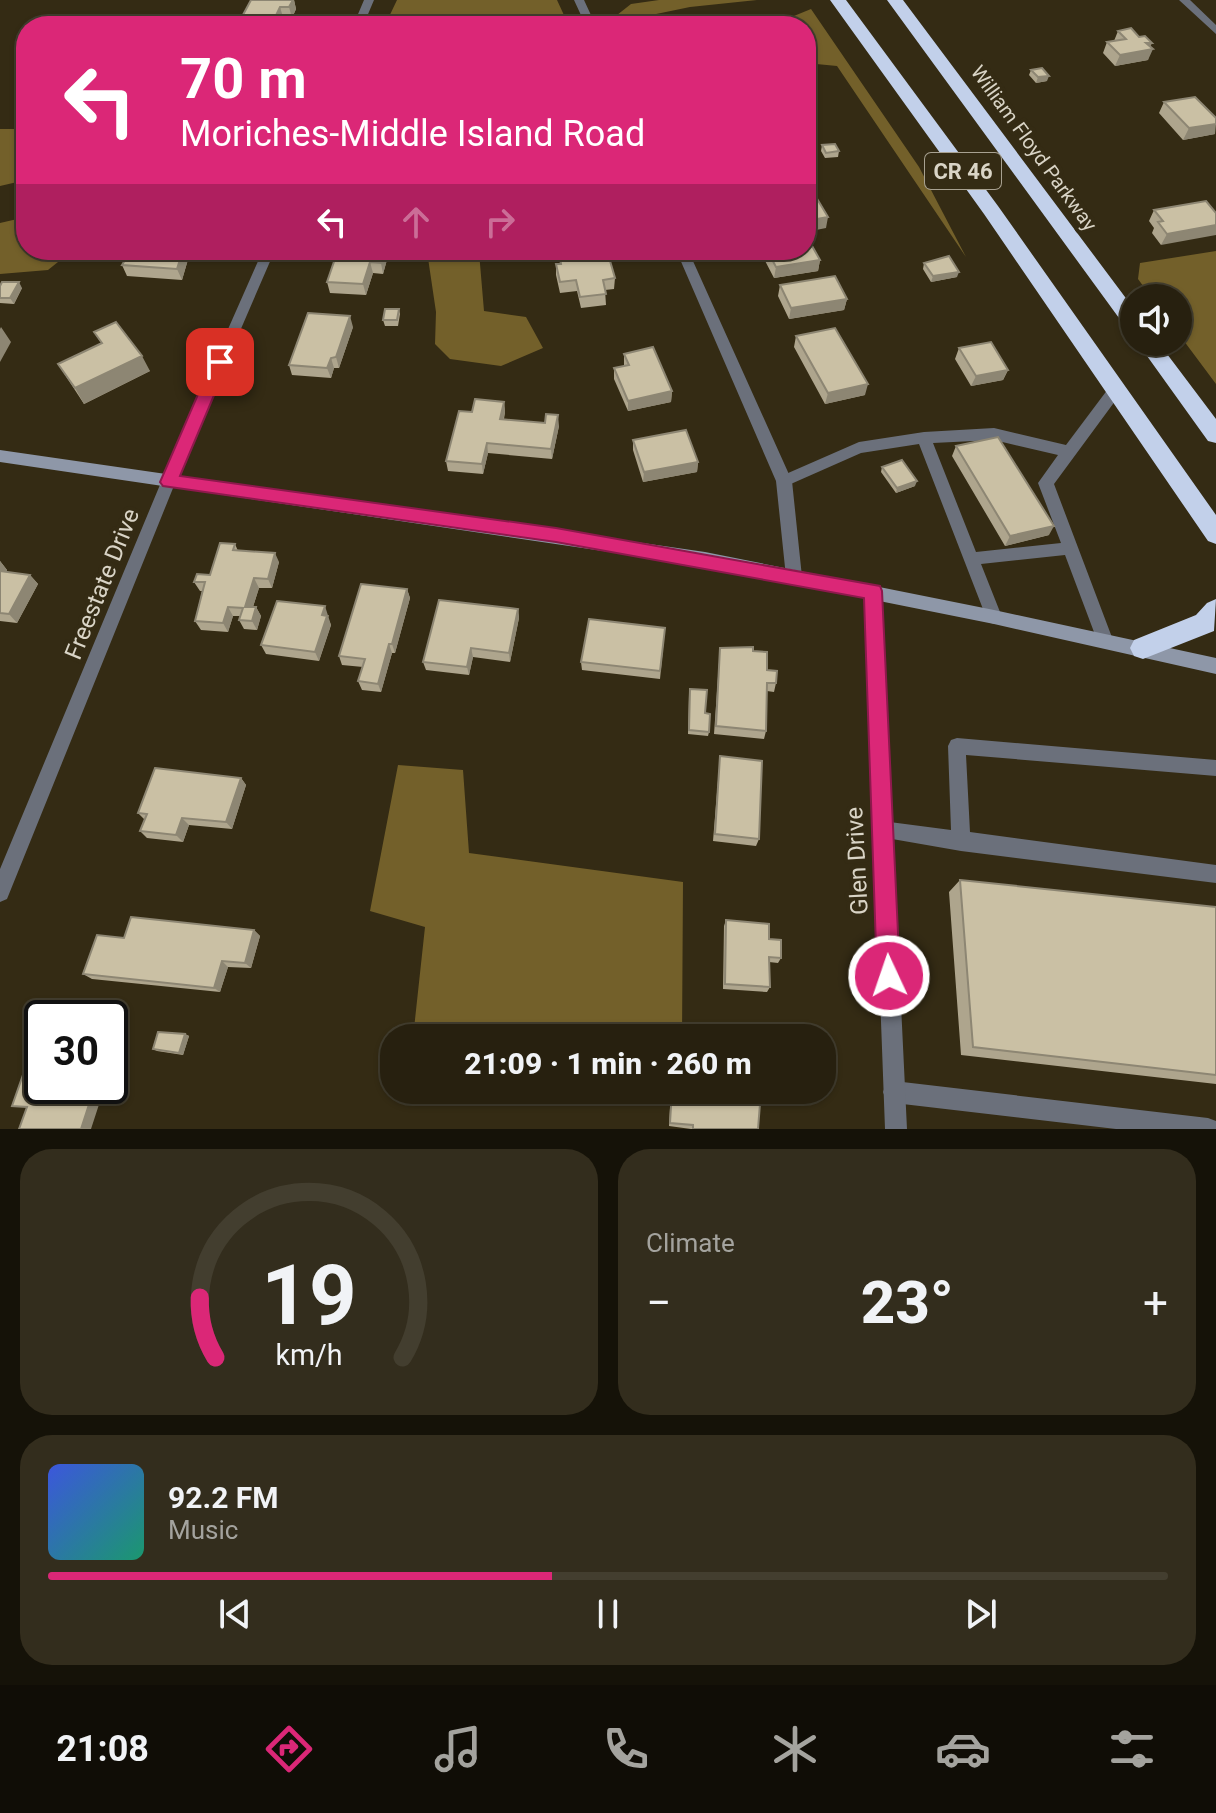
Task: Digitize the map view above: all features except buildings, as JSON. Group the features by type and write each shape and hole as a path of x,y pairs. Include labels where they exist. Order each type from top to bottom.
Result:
{"highway":[{"name":"CR 46","path":"838,0 1216,534"},
{"name":"William Floyd Parkway","path":"895,0 1120,305"},
{"path":"1157,356 1216,435"},
{"path":"1192,499 1216,553"},
{"path":"1143,648 1205,623 1216,610"}],"main road":[{"path":"0,456 556,535 873,591 1216,666"}],"street":[{"path":"1184,0 1216,31"},
{"name":"Freestate Drive","path":"0,892 169,482 265,260"},
{"path":"686,260 784,481 794,577"},
{"path":"1105,640 1046,483 1116,389"},
{"path":"784,481 859,448 924,438 994,434 1069,452"},
{"path":"924,438 994,617"},
{"path":"971,559 1071,548"},
{"name":"Glen Drive","path":"873,591 896,1129"},
{"path":"961,842 957,746 1216,768"},
{"path":"882,830 1216,874"},
{"path":"894,1092 1208,1129"}],"shaded area":[{"path":"397,0 557,0 564,16 389,16"},
{"path":"659,0 757,0 690,7 646,16 616,16 631,4"},
{"path":"811,9 816,16 794,16"},
{"path":"816,16 919,167 966,257 837,66 816,64"},
{"path":"0,129 16,129 16,182 0,186"},
{"path":"16,219 16,260 60,260 48,270 0,274 0,223"},
{"path":"1216,251 1216,384 1192,352 1192,284 1142,284 1138,279 1140,263"},
{"path":"428,260 480,260 484,311 526,317 543,348 501,366 450,359 435,344 436,312"},
{"path":"398,765 463,770 469,853 683,882 682,1024 415,1024 425,927 370,911"}],"route":[{"path":"220,362 169,482 556,535 873,591 889,976"}]}
